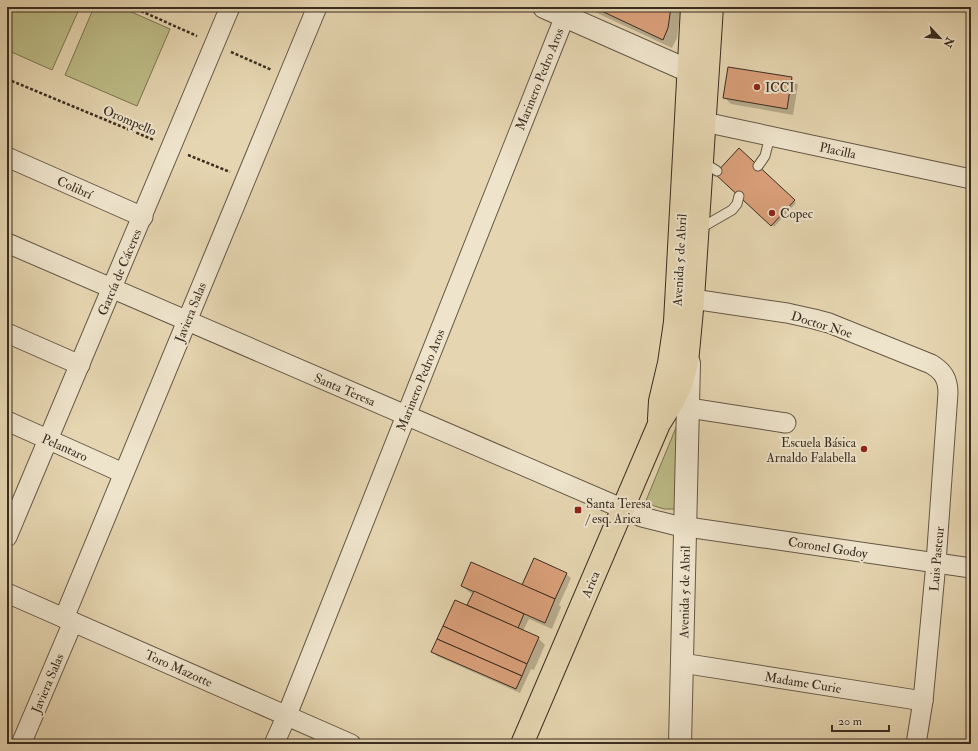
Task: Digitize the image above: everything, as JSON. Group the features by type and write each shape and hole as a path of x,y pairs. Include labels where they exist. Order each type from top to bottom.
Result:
{"main road":[{"name":"Avenida 5 de Abril","path":"659,424 660,401 669,363 675,322 692,7"},
{"name":"Avenida 5 de Abril","path":"659,424 681,385 687,363 690,343 698,230 710,166 704,122 712,7"},
{"name":"Arica","path":"522,744 659,424"}],"street":[{"name":"García de Cáceres","path":"7,537 12,510 49,440 230,7"},
{"name":"Javiera Salas","path":"22,744 123,473 317,7"},
{"path":"544,7 689,71"},
{"name":"Marinero Pedro Aros","path":"274,744 287,715 564,16"},
{"name":"Placilla","path":"704,122 971,179"},
{"name":"Colibrí","path":"7,157 142,217"},
{"name":"Santa Teresa","path":"7,243 622,510 652,520 686,526"},
{"name":"Doctor Noe","path":"693,299 787,313 829,323 931,364 944,374"},
{"path":"7,333 80,365"},
{"name":"Avenida 5 de Abril","path":"680,744 690,343"},
{"name":"Luis Pasteur","path":"916,744 923,701 936,563 948,393 947,380 944,374"},
{"path":"689,408 786,423"},
{"name":"Pelantaro","path":"7,421 123,473"},
{"name":"Coronel Godoy","path":"686,526 971,568"},
{"name":"Toro Mazotte","path":"7,593 351,744"},
{"name":"Madame Curie","path":"682,663 923,701"}],"lane":[{"path":"758,166 765,156 770,136"},
{"path":"698,230 732,210 737,204 739,196"}],"path":[{"name":"Orompello","path":"7,79 246,179"}],"shaded area":[{"path":"7,7 80,7 52,70 7,50"},
{"path":"94,7 120,7 170,29 137,106 65,75"},
{"path":"682,413 678,509 664,509 645,503"}],"building":[{"path":"593,7 671,7 668,28 663,40"},
{"name":"ICCI","path":"728,67 792,77 787,109 723,98"},
{"path":"739,148 795,200 771,226 715,174"},
{"path":"534,558 567,573 555,599 522,585"},
{"path":"471,562 555,599 545,623 461,586"},
{"path":"474,591 524,614 518,628 467,605"},
{"path":"455,600 539,637 527,664 443,626"},
{"path":"443,626 527,664 522,676 437,639"},
{"path":"437,639 522,676 516,689 431,652"}],"place":[{"name":"ICCI","path":"757,87"},
{"name":"Copec","path":"772,213"},
{"name":"Escuela Básica Arnaldo Falabella","path":"864,449"},
{"name":"Santa Teresa / esq. Arica","path":"578,510"}]}
